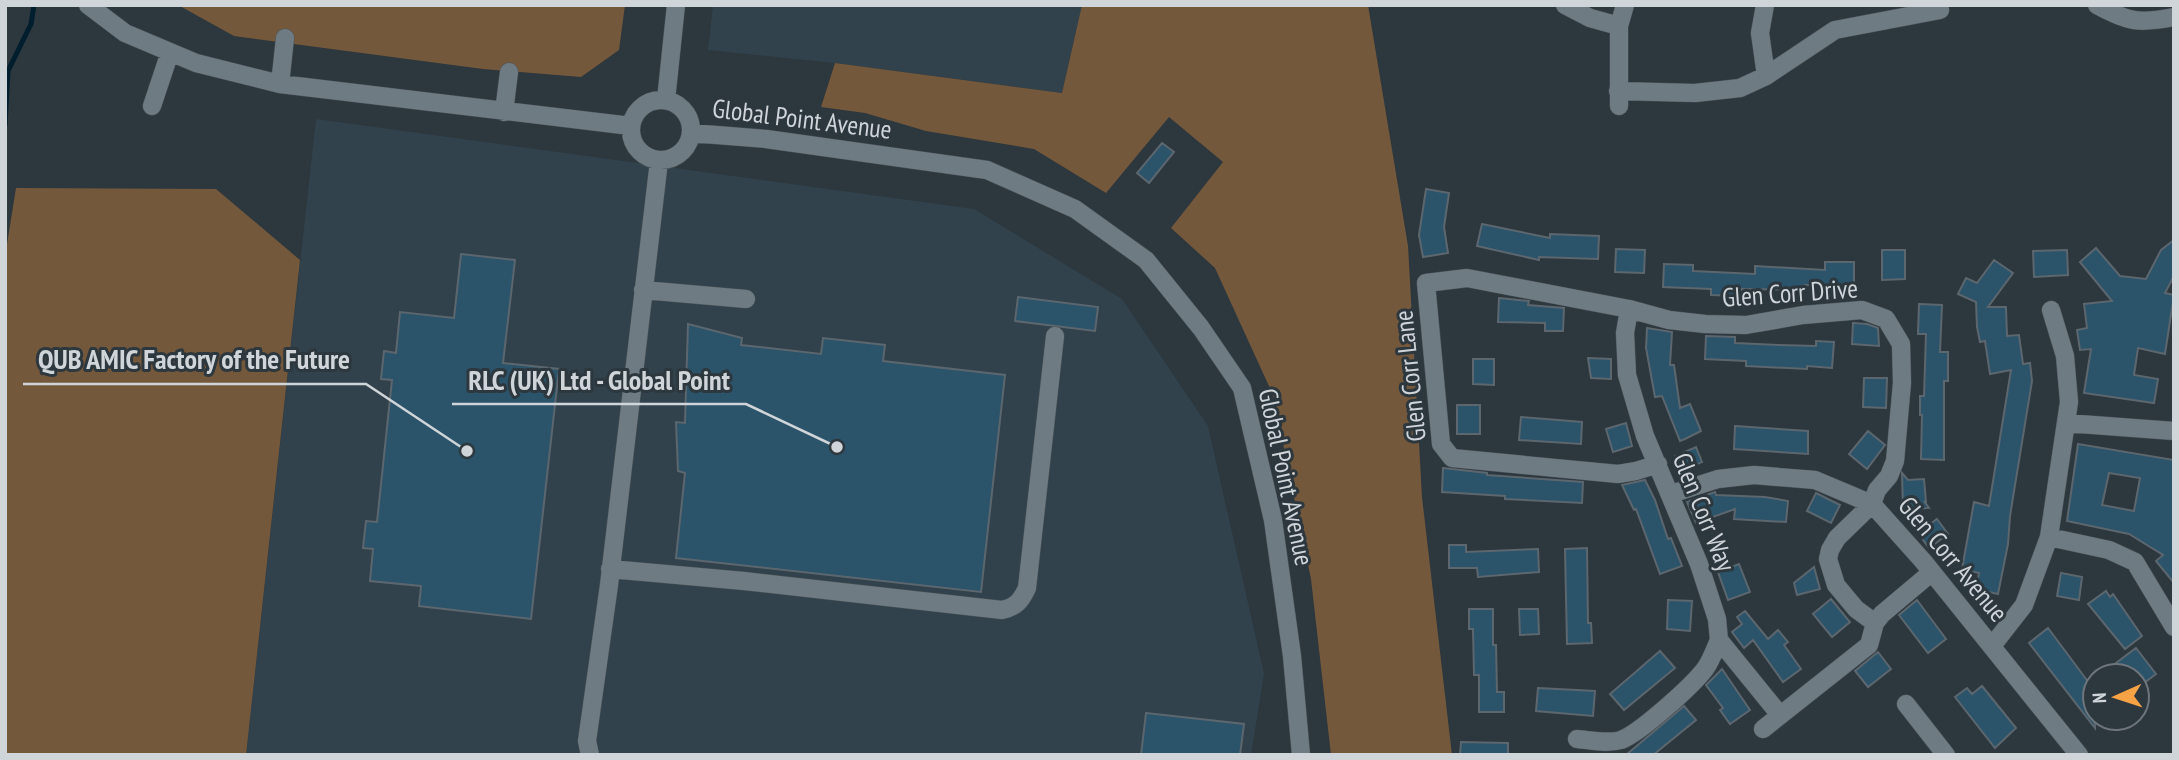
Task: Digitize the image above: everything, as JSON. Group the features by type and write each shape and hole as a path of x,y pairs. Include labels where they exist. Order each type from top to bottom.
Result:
{"street":[{"path":"88,5 125,33 196,63 280,84 631,126"},
{"path":"590,755 587,741 659,160 649,158 634,145 631,126 637,111 643,105 657,99 666,100 676,5"},
{"path":"1565,5 1590,18 1619,26"},
{"path":"1625,5 1619,26 1619,99 1740,88 1766,76 1835,30 1940,10"},
{"path":"1765,5 1760,33 1766,76"},
{"path":"2097,5 2120,18 2147,22 2174,17"},
{"path":"280,84 285,38"},
{"path":"152,106 170,52"},
{"path":"504,112 509,72"},
{"name":"Global Point Avenue","path":"659,160 674,158 681,153 686,148 691,133 691,124 682,108 666,100"},
{"name":"Global Point Avenue","path":"691,133 766,139 987,170 1075,209 1146,261 1201,328 1242,388 1273,520 1292,656 1301,755"},
{"name":"Glen Corr Lane","path":"1629,309 1467,278 1426,283 1441,444 1452,458 1618,474 1658,464"},
{"path":"643,290 746,299"},
{"name":"Glen Corr Way","path":"1629,309 1625,333 1627,375 1645,436 1699,564 1717,619 1719,640 1780,715"},
{"name":"Glen Corr Drive","path":"1629,309 1669,320 1714,325 1746,325 1803,315 1863,310 1886,319 1901,344 1902,383 1895,461 1889,476 1877,490 1872,504 1837,538 1828,559 1836,585 1856,609 1875,624"},
{"path":"1992,646 2024,605 2049,537 2069,402 2065,356 2051,310"},
{"path":"610,569 757,582 1002,610 1013,607 1021,600 1027,588 1055,336"},
{"path":"2066,423 2174,431"},
{"name":"Glen Corr Avenue","path":"1671,495 1718,480 1754,475 1815,480 1872,504 1932,572 2079,755"},
{"path":"2049,537 2109,550 2135,562 2174,627"},
{"path":"1763,729 1869,645 1875,624 1882,614 1932,572"},
{"path":"1577,739 1623,739 1651,719 1693,682 1707,667 1719,640"},
{"path":"1906,704 1947,755"}],"shaded area":[{"path":"178,5 625,5 619,50 581,77 483,69 234,36"},
{"path":"713,5 1082,5 1062,93 835,63 708,50"},
{"path":"1082,5 1368,5 1408,246 1422,497 1452,755 1331,755 1311,579 1273,395 1215,268 1171,228 1223,162 1169,117 1106,193 1034,149 926,131 865,113 821,107 835,63 1062,93"},
{"path":"316,119 974,209 1122,299 1208,426 1264,674 1251,755 246,755"},
{"path":"16,188 216,189 300,260 246,755 5,755 5,257"}],"building":[{"path":"1162,143 1174,152 1149,183 1137,173"},
{"path":"1426,189 1449,193 1444,227 1448,253 1423,257 1419,235"},
{"path":"1482,224 1550,238 1550,234 1599,236 1598,259 1539,257 1539,260 1477,246"},
{"path":"2174,240 2174,276 2165,293 2174,295 2165,354 2138,348 2134,375 2158,379 2154,403 2084,393 2091,349 2080,350 2077,330 2087,328 2084,304 2112,301 2080,262 2096,248 2120,276 2146,279 2161,250"},
{"path":"1616,249 1645,250 1644,273 1615,272"},
{"path":"1882,250 1905,250 1905,279 1882,280"},
{"path":"2067,250 2068,275 2034,277 2033,251"},
{"path":"461,254 515,260 503,363 559,369 531,619 419,606 421,586 370,581 373,549 363,548 366,521 377,522 392,380 381,379 384,351 396,353 400,312 454,318"},
{"path":"1994,260 2013,273 1988,307 2006,307 2007,336 2019,335 2023,364 2030,363 2032,381 1998,594 1976,589 1979,573 1962,569 1974,502 1989,506 2011,370 1990,374 1985,341 1980,342 1977,327 1976,302 1958,294 1966,278 1977,283"},
{"path":"1825,262 1854,262 1854,286 1805,285 1805,290 1741,289 1740,296 1711,295 1711,289 1663,287 1664,264 1693,265 1693,271 1755,274 1755,266 1825,270"},
{"path":"1018,297 1098,307 1095,331 1015,321"},
{"path":"1499,298 1529,301 1528,305 1564,308 1563,331 1545,331 1545,323 1498,322"},
{"path":"1919,304 1942,305 1940,352 1948,352 1948,381 1944,381 1944,460 1921,459 1920,396 1924,396 1926,334 1918,334"},
{"path":"1853,323 1878,328 1879,346 1852,344"},
{"path":"688,324 742,338 741,345 821,354 823,338 885,345 883,361 1005,375 981,592 676,558 685,473 678,471 676,422 685,423"},
{"path":"1647,328 1672,332 1670,365 1674,365 1680,408 1690,404 1701,431 1680,441 1662,396 1655,397 1646,348"},
{"path":"1706,336 1735,337 1735,343 1816,346 1816,341 1834,342 1832,368 1746,366 1746,361 1705,359"},
{"path":"1588,358 1611,359 1611,379 1591,378"},
{"path":"1473,359 1494,359 1494,385 1473,384"},
{"path":"1864,378 1887,378 1886,408 1863,407"},
{"path":"1457,405 1480,405 1480,434 1457,434"},
{"path":"1521,417 1582,422 1581,444 1519,440"},
{"path":"1626,423 1632,446 1613,452 1606,429"},
{"path":"1735,426 1808,431 1808,454 1734,449"},
{"path":"1868,431 1885,445 1867,469 1849,454"},
{"path":"2078,444 2174,460 2174,583 2156,561 2163,555 2129,534 2067,521","holes":["2109,473 2140,478 2134,511 2102,505"]},
{"path":"1696,447 1702,462 1681,471 1675,456"},
{"path":"1443,468 1487,475 1583,482 1582,503 1442,492"},
{"path":"1902,473 1908,480 1924,479 1926,502 1924,501 1929,508 1903,510"},
{"path":"1645,480 1668,539 1671,538 1682,566 1660,574 1636,509 1634,510 1622,485"},
{"path":"1715,492 1716,495 1788,501 1786,522 1734,519 1735,509 1696,523 1687,502"},
{"path":"1816,493 1840,505 1831,523 1807,511"},
{"path":"1937,519 1948,534 1929,548 1918,533"},
{"path":"1449,545 1466,545 1466,552 1538,549 1539,572 1478,577 1477,568 1449,568"},
{"path":"1587,548 1588,623 1591,623 1592,643 1567,644 1565,549"},
{"path":"1739,564 1750,592 1728,600 1718,572"},
{"path":"1814,567 1820,589 1797,595 1794,583"},
{"path":"2061,573 2082,577 2079,600 2057,596"},
{"path":"2106,591 2110,597 2113,594 2142,636 2125,649 2088,604"},
{"path":"1831,599 1850,622 1832,637 1813,614"},
{"path":"1668,600 1692,601 1690,631 1667,629"},
{"path":"1917,600 1946,639 1928,653 1899,615"},
{"path":"1469,609 1493,609 1497,692 1504,692 1504,712 1479,712 1479,675 1474,675 1473,629 1469,629"},
{"path":"1519,609 1538,609 1539,634 1520,635"},
{"path":"1745,611 1768,639 1778,630 1788,642 1784,645 1801,669 1783,682 1753,640 1744,648 1732,632 1742,624 1737,617"},
{"path":"2048,628 2081,672 2081,710 2029,643"},
{"path":"2136,648 2147,662 2117,662"},
{"path":"1660,651 1675,668 1624,710 1610,694"},
{"path":"1878,652 1891,669 1868,687 1855,671"},
{"path":"1722,669 1750,710 1730,724 1720,710 1723,708 1706,685"},
{"path":"1982,686 2016,728 1995,748 1955,697 1967,688 1972,694"},
{"path":"1538,688 1595,691 1593,716 1536,711"},
{"path":"1684,706 1696,720 1653,755 1626,755"},
{"path":"1146,713 1244,724 1240,755 1141,755"},
{"path":"1461,742 1508,743 1508,755 1460,755"}],"waterway":[{"path":"5,125 8,71 31,24 34,5"}],"place":[{"name":"RLC (UK) Ltd - Global Point","path":"837,447"},
{"name":"QUB AMIC Factory of the Future","path":"467,451"}]}
